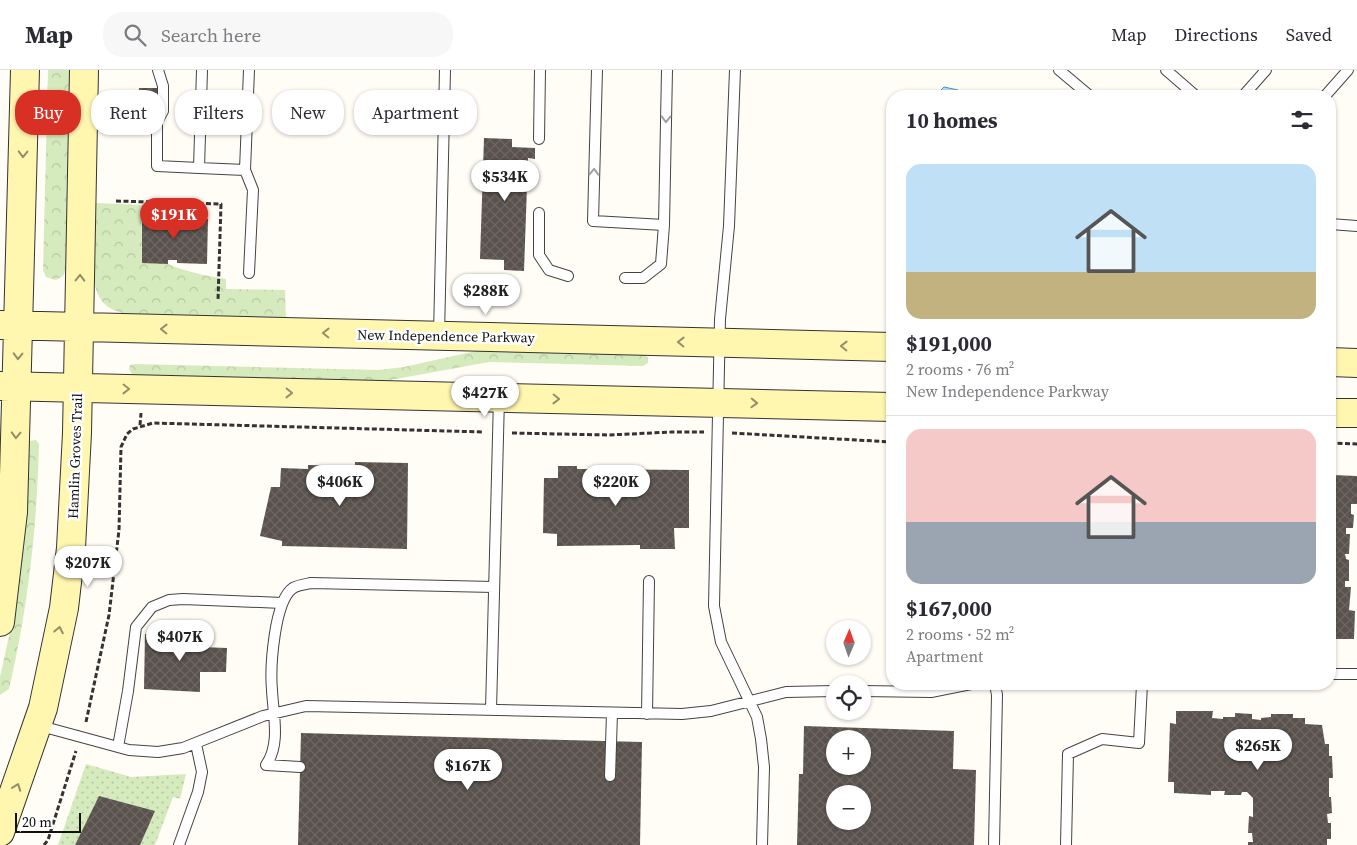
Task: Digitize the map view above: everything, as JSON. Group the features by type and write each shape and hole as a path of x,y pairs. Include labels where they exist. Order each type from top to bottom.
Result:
{"street":[{"path":"0,622 13,512 9,325 24,70"},
{"name":"Hamlin Groves Trail","path":"0,832 37,725 60,625 71,548 78,388 84,70"},
{"name":"New Independence Parkway","path":"9,325 886,347"},
{"path":"1336,362 1357,363"},
{"path":"9,386 886,407"},
{"path":"1336,413 1357,413"}],"lane":[{"path":"199,168 202,70"},
{"path":"249,70 245,170 253,190 249,273"},
{"path":"439,336 445,70"},
{"path":"539,139 540,70"},
{"path":"597,70 593,221 664,225"},
{"path":"625,278 643,278 661,264 664,225 668,70"},
{"path":"735,70 729,226 719,343 714,606 721,642 757,717 763,755 762,845"},
{"path":"1059,70 1083,90"},
{"path":"1166,70 1189,90"},
{"path":"1248,90 1266,70"},
{"path":"1330,90 1348,70"},
{"path":"152,86 158,72"},
{"path":"158,72 164,90"},
{"path":"157,135 157,166 245,170"},
{"path":"539,213 539,255 549,270 568,276"},
{"path":"1336,224 1357,226"},
{"path":"492,710 499,397"},
{"path":"647,714 649,581"},
{"path":"300,767 266,765 274,749 275,712 272,680 276,629 283,598 294,588 311,583 494,587"},
{"path":"118,747 128,691 136,627 152,607 169,600 184,599 282,603"},
{"path":"1336,674 1357,674"},
{"path":"871,692 931,692 941,690"},
{"path":"994,845 996,690"},
{"path":"1066,845 1068,754 1102,739 1140,743 1142,690"},
{"path":"37,725 118,747 145,752 158,752 196,744 250,720 275,712 306,706 647,714 698,713 786,692 826,691"},
{"path":"610,776 612,713"},
{"path":"179,845 198,792 202,772 196,744"}],"path":[{"path":"116,201 221,204 218,300"},
{"path":"140,425 141,389"},
{"path":"44,845 88,717 109,615 120,530 121,448 127,434 140,425 153,423 609,435 672,432 788,434 846,441 886,442"},
{"path":"1336,443 1357,444"}],"green space":[{"path":"48,70 70,70 70,90 48,90"},
{"path":"46,135 69,135 66,270 63,276 56,280 46,277 43,270"},
{"path":"94,203 143,205 143,240 147,249 165,263 191,272 226,279 226,289 285,290 286,320 134,315 121,313 111,308 103,303 95,287 93,254"},
{"path":"485,349 643,353 648,358 648,363 643,366 489,362 385,381 150,376 132,374 129,369 130,365 135,364 378,370 404,367"},
{"path":"36,440 39,444 36,506 26,598 9,689 0,695 0,677 11,627 28,448 30,441"},
{"path":"86,764 131,777 186,774 180,799 173,797 155,845 58,845"}],"water":[{"path":"944,87 958,90 941,90"}],"building":[{"path":"139,88 168,88 168,111 165,111 165,90 139,90"},
{"path":"484,138 512,139 512,147 535,148 535,159 528,158 524,271 504,270 504,260 480,259"},
{"path":"142,216 208,219 207,264 177,263 177,260 168,260 168,264 142,263"},
{"path":"355,462 408,463 407,549 282,546 282,541 260,536 271,487 280,487 281,468 308,469 308,465 355,466"},
{"path":"558,466 577,466 577,469 689,470 689,528 674,528 675,549 640,549 640,545 557,546 557,534 543,533 544,478 558,478"},
{"path":"1336,475 1357,476 1357,504 1351,504 1351,514 1354,515 1353,528 1346,528 1346,534 1350,534 1349,554 1345,554 1346,559 1349,560 1349,581 1345,581 1345,587 1351,587 1349,610 1355,611 1354,639 1336,639"},
{"path":"145,634 202,637 201,647 227,648 226,672 200,672 200,692 144,689"},
{"path":"1176,711 1213,711 1212,718 1223,719 1223,717 1235,717 1235,713 1252,714 1252,719 1261,720 1261,718 1271,717 1271,714 1293,714 1293,718 1305,718 1305,724 1322,725 1325,744 1329,744 1329,756 1332,756 1333,778 1329,778 1329,797 1331,797 1332,813 1327,814 1328,823 1331,823 1331,839 1327,839 1327,845 1248,845 1248,842 1253,842 1252,833 1248,833 1249,816 1253,817 1253,798 1247,792 1242,792 1241,795 1224,795 1225,791 1211,791 1211,795 1174,793 1174,782 1168,782 1170,723 1176,724"},
{"path":"804,726 954,731 953,769 976,770 974,845 797,845 799,774 803,774"},
{"path":"301,733 642,742 640,845 298,845"},
{"path":"99,796 155,811 140,845 75,845"}]}
